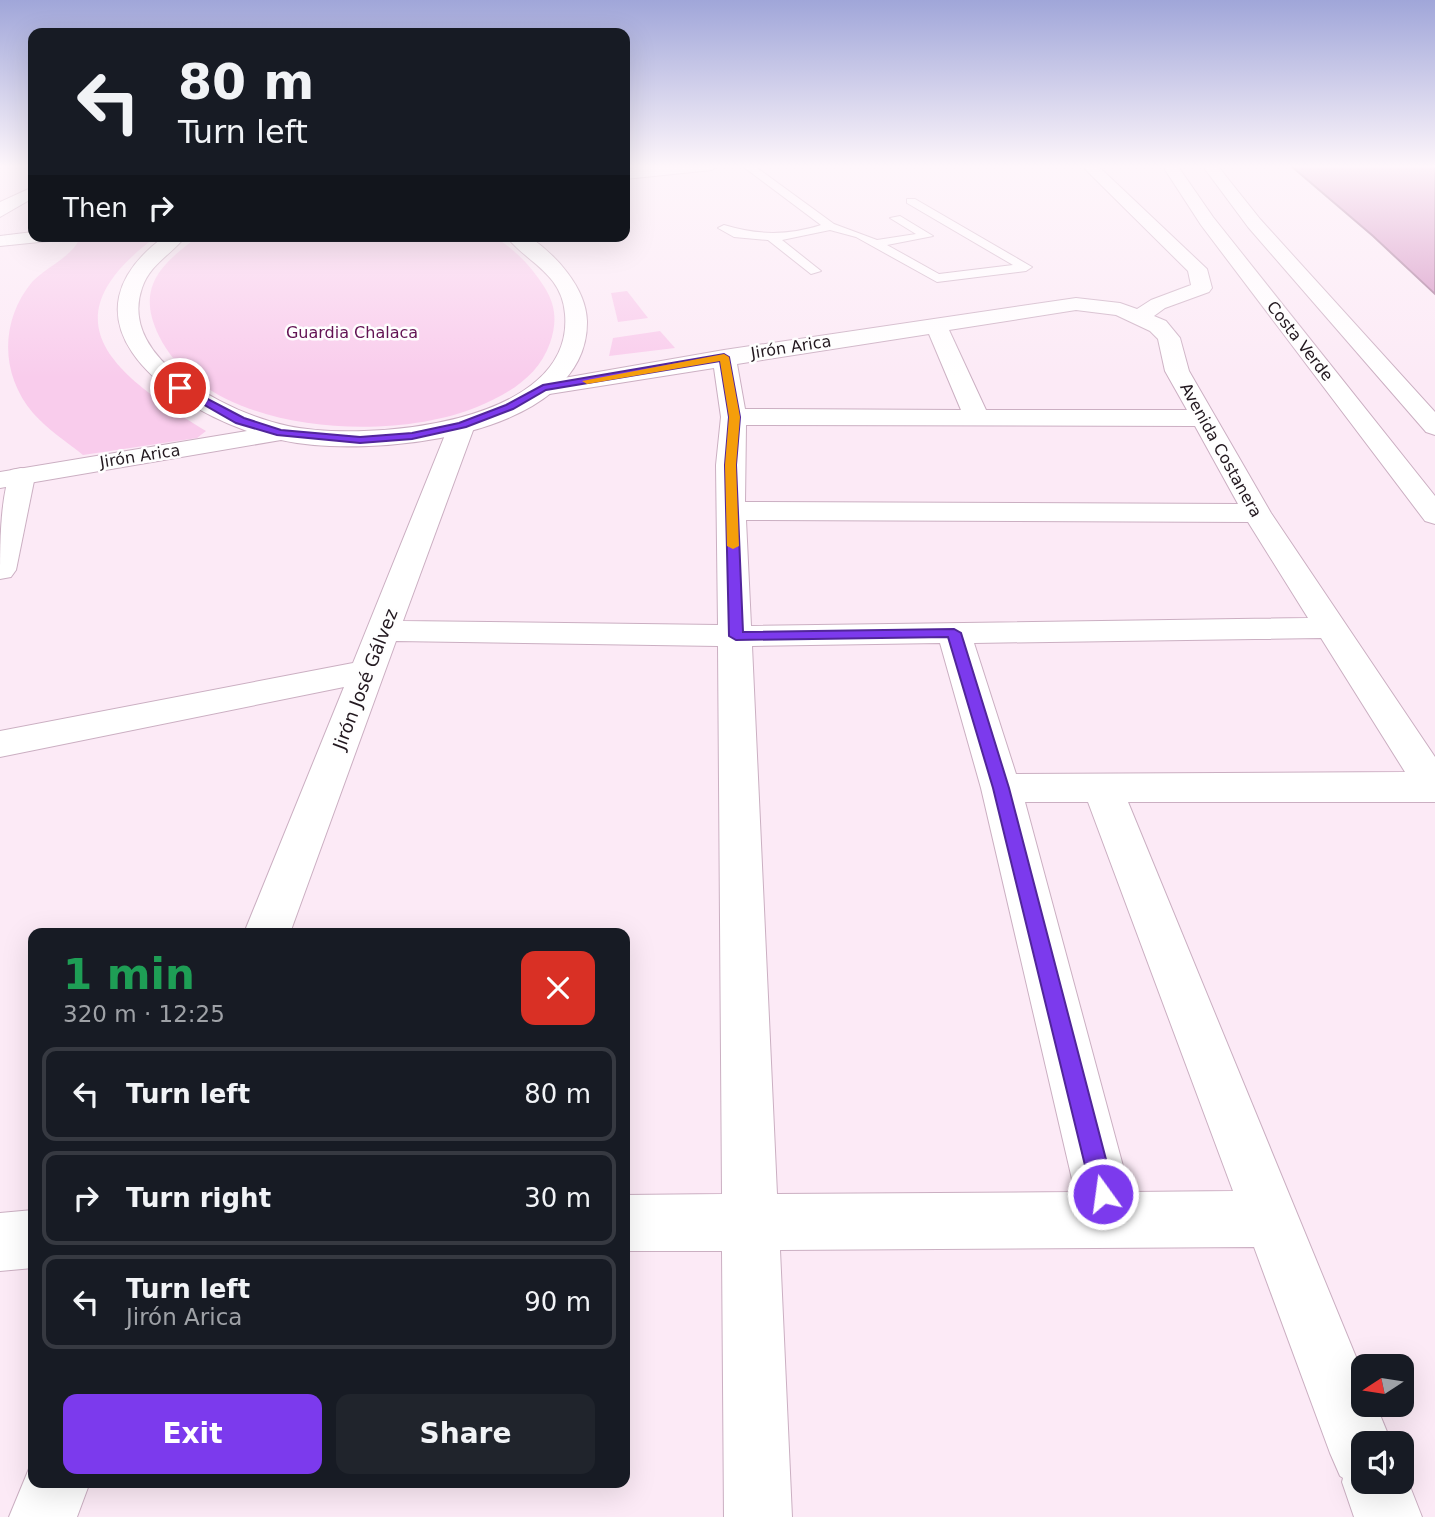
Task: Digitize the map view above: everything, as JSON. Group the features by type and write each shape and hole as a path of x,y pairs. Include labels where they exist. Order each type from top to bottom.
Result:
{"main road":[{"path":"1139,316 1158,304 1202,288 1197,269 1162,236"},
{"name":"Costa Verde","path":"1218,236 1435,515"},
{"path":"1265,236 1435,427"},
{"path":"0,241 28,238"},
{"path":"170,242 144,264 134,280 128,301 128,321 137,348 155,368 204,402 240,421 280,433 360,440 412,436 462,425 509,407 543,388 566,364 576,342 578,324 573,301 561,279 545,259 523,242"},
{"name":"Avenida Costanera","path":"1040,309 1097,305 1121,309 1158,326 1169,338 1177,371 1256,513 1434,787"},
{"name":"Jirón Arica","path":"543,388 724,357 1040,309"},
{"path":"936,325 977,417"},
{"path":"724,357 734,417 730,465 758,1517"},
{"path":"734,417 1202,418"},
{"name":"Jirón José Gálvez","path":"269,928 462,425"},
{"name":"Jirón Arica","path":"10,478 280,433"},
{"path":"0,570 10,478"},
{"path":"732,511 1256,513"},
{"path":"383,632 736,636 1331,628"},
{"path":"954,633 1001,788 1110,1221"},
{"path":"0,744 368,671"},
{"path":"1102,787 1354,1431"},
{"path":"1001,788 1434,787"},
{"path":"630,1223 1271,1219"},
{"path":"0,1242 28,1239"},
{"path":"43,1517 55,1488"},
{"path":"1379,1494 1388,1517"}],"lane":[{"path":"739,236 770,236 815,271"},
{"path":"861,236 937,278 1026,267 972,236"},
{"path":"874,244 927,236"}],"green space":[{"path":"78,242 150,242 122,267 103,295 98,321 105,345 121,368 145,389 206,431 197,438 83,455 44,424 22,398 14,382 8,348 14,313 32,282"},
{"name":"Guardia Chalaca","path":"192,242 501,242 534,272 549,295 553,308 552,336 545,355 530,375 511,390 477,407 439,419 396,425 349,427 302,422 257,411 216,394 183,369 159,336 152,319 150,304 151,290 156,278 173,257"},
{"path":"627,291 648,318 618,322 611,293"},
{"path":"660,331 675,348 609,356 613,338"}],"shaded area":[{"path":"1373,236 1435,236 1435,294"}],"slow traffic":[{"path":"587,381 724,357 734,417 730,465 733,546"}],"route":[{"path":"180,388 240,421 280,433 322,439 360,440 412,436 462,425 509,407 543,388 724,357 734,417 730,465 736,636 954,633 1001,788 1103,1194"}]}
